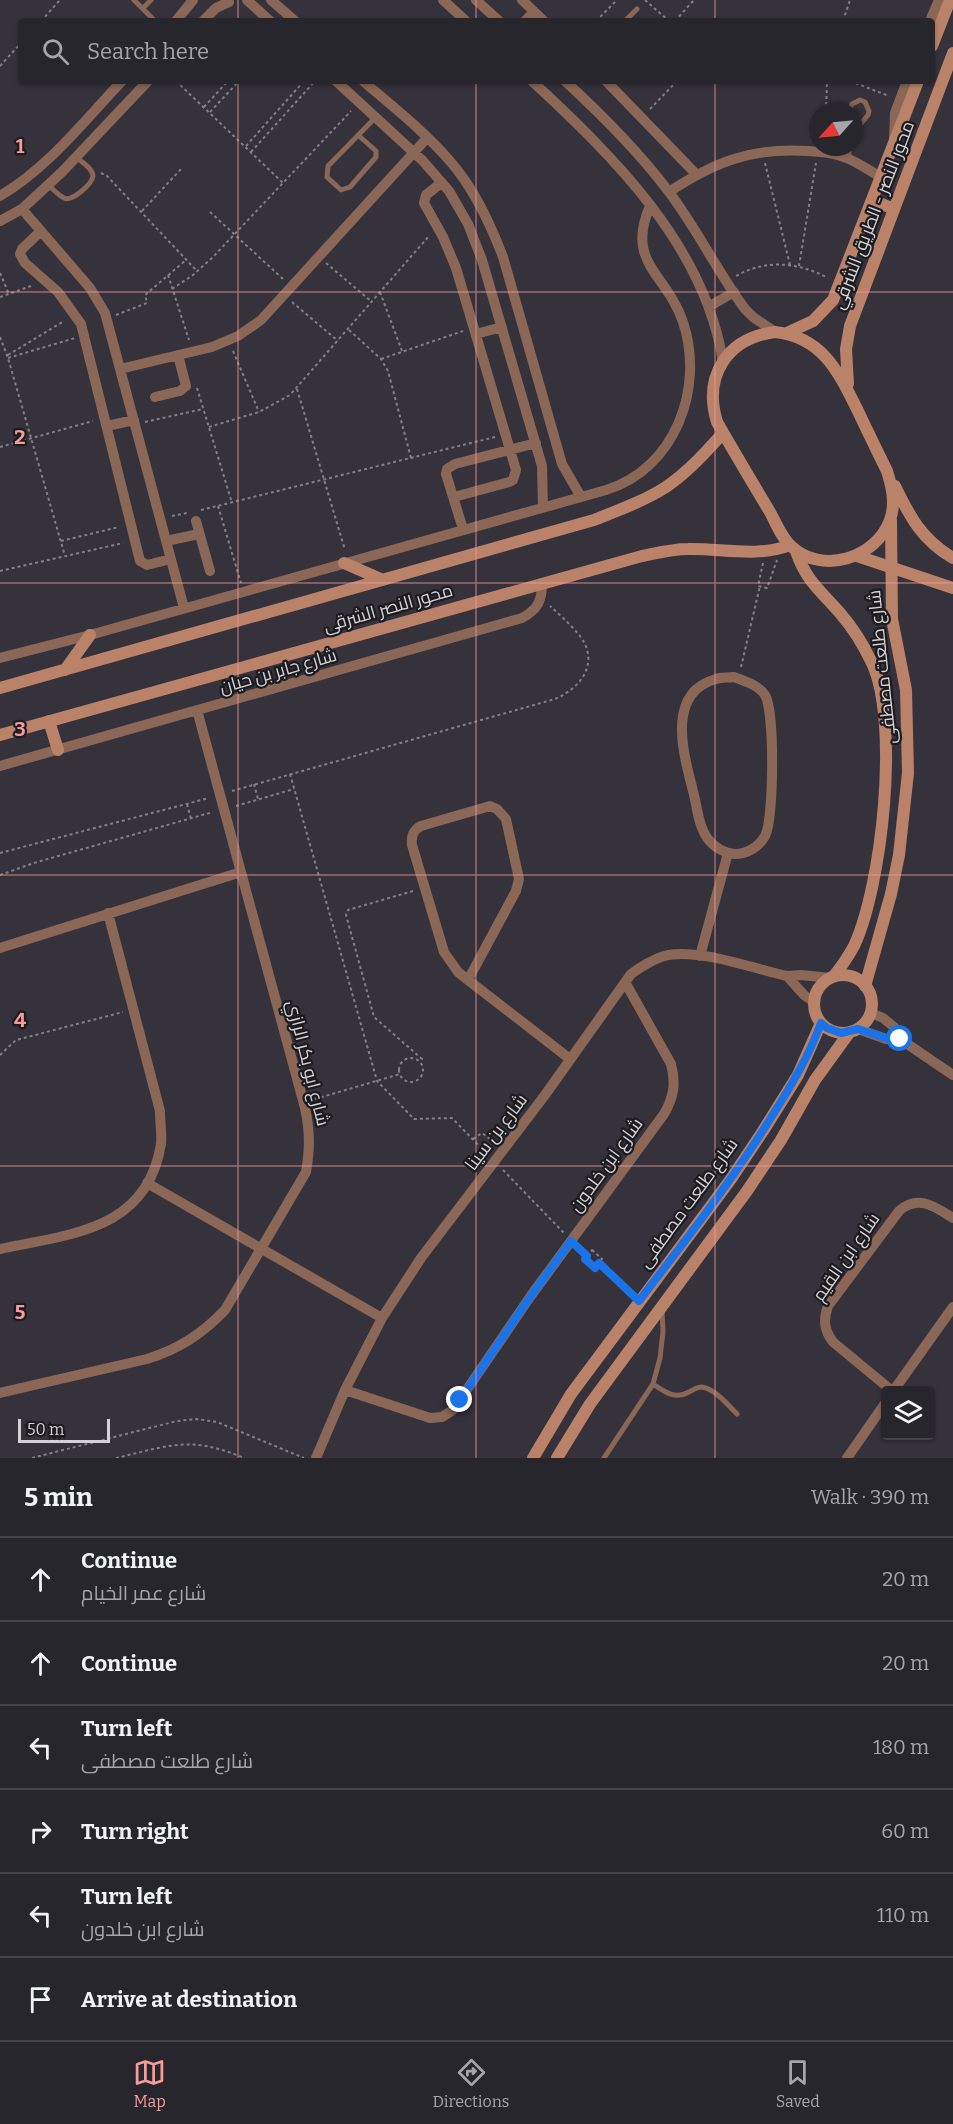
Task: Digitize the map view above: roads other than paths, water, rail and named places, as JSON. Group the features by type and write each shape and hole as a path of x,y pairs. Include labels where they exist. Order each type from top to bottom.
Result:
{"street":[{"path":"178,18 193,0"},
{"path":"247,0 267,18"},
{"path":"271,0 292,18"},
{"path":"443,0 463,18"},
{"path":"476,0 496,18"},
{"path":"522,0 541,18"},
{"path":"931,18 939,0"},
{"path":"935,38 950,0"},
{"path":"206,18 228,1"},
{"path":"528,18 534,12"},
{"name":"محور النصر - الطريق الشرقي","path":"850,394 846,372 846,349 850,326 953,53"},
{"path":"0,196 28,176 57,150 119,84"},
{"path":"0,220 22,209 77,158 145,84"},
{"path":"339,84 413,152 449,191 468,224 482,260 536,443 543,473 543,507"},
{"path":"366,84 449,160 463,178 492,230 503,257 561,464 581,497"},
{"path":"535,84 607,153 665,226 695,274 710,306 723,362"},
{"path":"568,84 620,135 669,192 734,292 753,317 781,332 801,338 826,356 850,394 887,471 919,530 933,545 953,558"},
{"path":"609,84 696,174"},
{"path":"894,144 894,120 906,84"},
{"name":"محور النصر - الطريق الشرقي","path":"781,332 801,328 824,312 833,300 917,84"},
{"path":"120,369 192,352 228,340 261,320 427,138"},
{"path":"669,192 696,174 724,161 786,149 817,151 848,158 881,177"},
{"path":"441,183 424,199 425,208 437,227 456,268 516,471 513,480 454,497"},
{"path":"872,200 894,209"},
{"path":"0,658 617,487 647,468 656,460 670,440 685,402 690,373 686,332 673,298 647,261 641,245 642,228 650,206"},
{"path":"22,209 90,288 106,319 184,608"},
{"path":"41,231 22,249 20,254 25,263 58,291 75,314 84,336 140,561 143,564 171,559"},
{"path":"710,306 734,292"},
{"path":"475,330 502,327"},
{"path":"781,332 750,337 730,352 717,373 712,397 717,422 789,548 810,558 826,561 842,560 857,556 879,539 891,520 893,507 893,489 887,471"},
{"path":"155,397 180,391 186,386 178,355"},
{"path":"106,422 135,422"},
{"name":"محور النصر الشرقى","path":"0,688 594,519 632,505 666,487 697,462 723,433"},
{"path":"463,529 446,474 451,465 536,443"},
{"name":"شارع طلعت مصطفى","path":"865,986 891,894 899,855 908,773 906,690 892,619 891,520"},
{"path":"196,521 210,571"},
{"path":"166,542 199,534"},
{"name":"محور النصر الشرقى","path":"0,735 642,556 687,549 789,548"},
{"name":"شارع طلعت مصطفى","path":"789,548 812,583 854,631 872,663 884,705 885,780 878,855 854,945 832,977"},
{"path":"857,556 953,588"},
{"path":"346,562 383,580"},
{"name":"شارع جابر بن حيان","path":"0,766 506,623 535,611 542,598 542,583"},
{"path":"65,670 90,634"},
{"path":"716,679 738,679 751,683 765,696 771,719 769,820 766,834 752,849 742,853 728,853 713,844 706,836 681,743 682,719 690,697 699,687 716,679"},
{"name":"شارع ابو بكر الرازي","path":"0,1393 147,1359 170,1352 190,1341 209,1327 225,1310 306,1172 310,1151 310,1129 304,1102 197,711"},
{"path":"49,722 58,750"},
{"path":"468,980 519,885 519,873 506,819 502,813 490,806 417,828 412,836 411,840 444,952 458,972 468,980 570,1059"},
{"path":"700,956 728,853"},
{"path":"0,948 241,872"},
{"path":"0,1249 88,1230 116,1218 138,1197 154,1172 161,1142 160,1112 108,914"},
{"name":"شارع بن سينا","path":"316,1458 345,1390 382,1318 421,1258 632,974 648,963 666,956 686,954 787,976 832,977"},
{"path":"557,1458 590,1404 747,1191 781,1140 815,1080 853,1031 868,1019 872,1003 870,994 856,978 845,975 832,977 819,988 814,1002 817,1017 821,1023 834,1032 853,1031 900,1039 951,1071"},
{"path":"787,976 804,995 814,1002"},
{"name":"شارع ابن خلدون","path":"345,1390 430,1418 442,1417 453,1410 530,1297 664,1114 671,1102 674,1090 671,1064 625,982"},
{"path":"871,1013 883,1018 894,1027 900,1039"},
{"name":"شارع طلعت مصطفى","path":"533,1458 571,1394 731,1179 763,1131 798,1075 821,1023"},
{"path":"147,1183 382,1318"},
{"name":"شارع ابن القيم","path":"887,1386 833,1342 827,1334 825,1315 835,1296 905,1206 920,1202 927,1203 953,1218"},
{"path":"895,1386 953,1307"},
{"path":"847,1458 881,1408"}],"lane":[{"path":"134,0 152,18"},
{"path":"143,8 151,0"},
{"path":"629,18 637,9"},
{"path":"856,102 860,100 865,102 869,111 863,121"},
{"path":"358,135 376,151 376,157 350,187 341,190 327,177 327,166 358,135 375,118"},
{"path":"48,185 64,198 73,198 92,179 92,172 77,158"},
{"path":"604,1458 653,1384 662,1341 662,1305"},
{"path":"653,1384 671,1396 685,1395 702,1387 713,1392 737,1414"}]}
